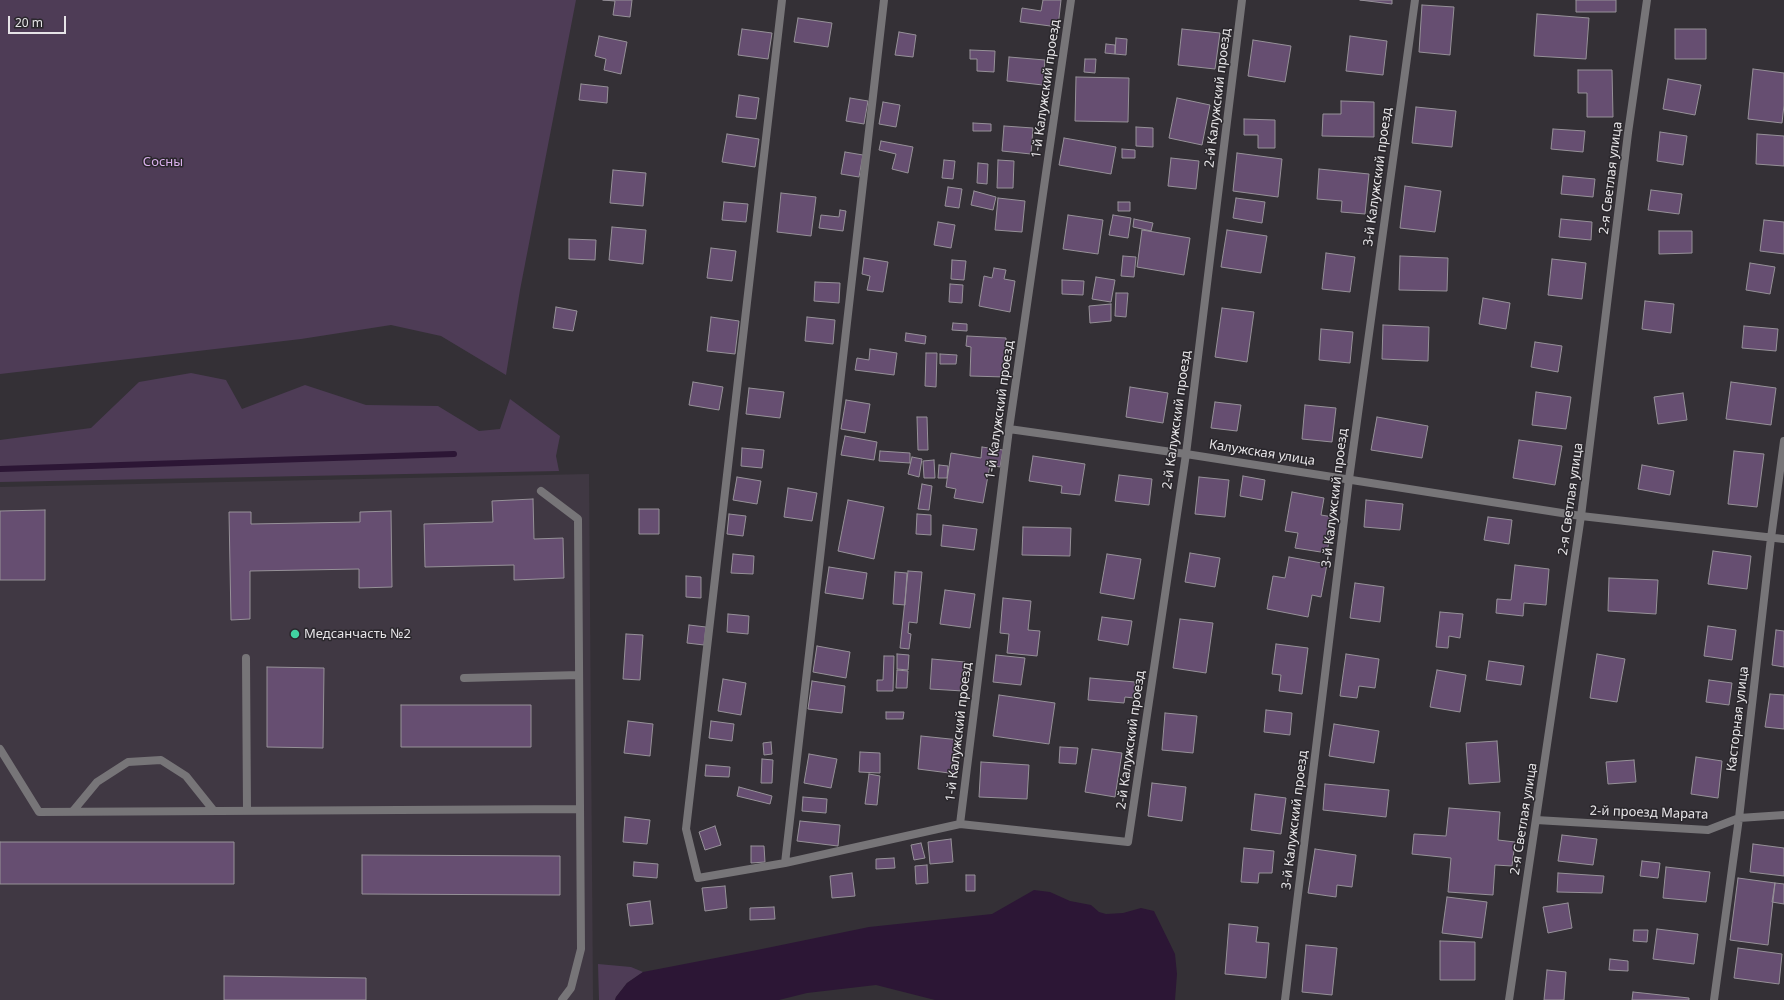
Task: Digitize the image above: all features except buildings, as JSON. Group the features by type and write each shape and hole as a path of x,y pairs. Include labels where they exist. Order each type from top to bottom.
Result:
{"street":[{"path":"782,0 686,829 698,878 785,863 960,824"},
{"path":"785,863 884,0"},
{"name":"1-й Калужский проезд","path":"960,824 1009,429 1071,0"},
{"name":"2-й Калужский проезд","path":"960,824 1128,842 1186,454 1242,0"},
{"name":"3-й Калужский проезд","path":"1284,1000 1349,479 1415,0"},
{"name":"2-я Светлая улица","path":"1509,1000 1581,516 1627,141 1647,0"},
{"name":"Калужская улица","path":"1009,429 1186,454 1581,516 1784,539"},
{"name":"Касторная улица","path":"1714,1000 1739,818 1771,538 1784,441"},
{"path":"541,491 578,519 581,949 571,988 562,1000"},
{"path":"246,658 247,810"},
{"path":"464,678 579,675"},
{"path":"0,749 39,812 580,809"},
{"path":"73,812 97,782 128,762 161,760 186,776 214,811"},
{"name":"2-й проезд Марата","path":"1536,820 1708,830 1739,818 1784,815"}],"shaded area":[{"name":"Медсанчасть №2","path":"589,474 593,1000 0,1000 0,487"},
{"path":"1034,890 1050,892 1070,901 1091,905 1099,912 1106,914 1123,913 1141,908 1154,911 1175,954 1177,974 1175,1000 935,1000 876,985 807,993 779,1000 615,1000 627,983 643,972 869,927 992,914"}],"green space":[{"name":"Сосны","path":"0,0 576,0 520,290 506,375 441,336 391,325 301,339 0,374"},
{"path":"191,373 226,380 242,409 305,385 366,405 438,406 479,431 500,429 510,399 560,436 556,456 559,471 0,482 0,440 91,428 139,382"},
{"path":"598,964 631,967 643,972 627,983 615,1000 599,1000"}],"waterway":[{"path":"0,469 454,454"}],"place":[{"name":"Медсанчасть №2","path":"295,634"}]}
